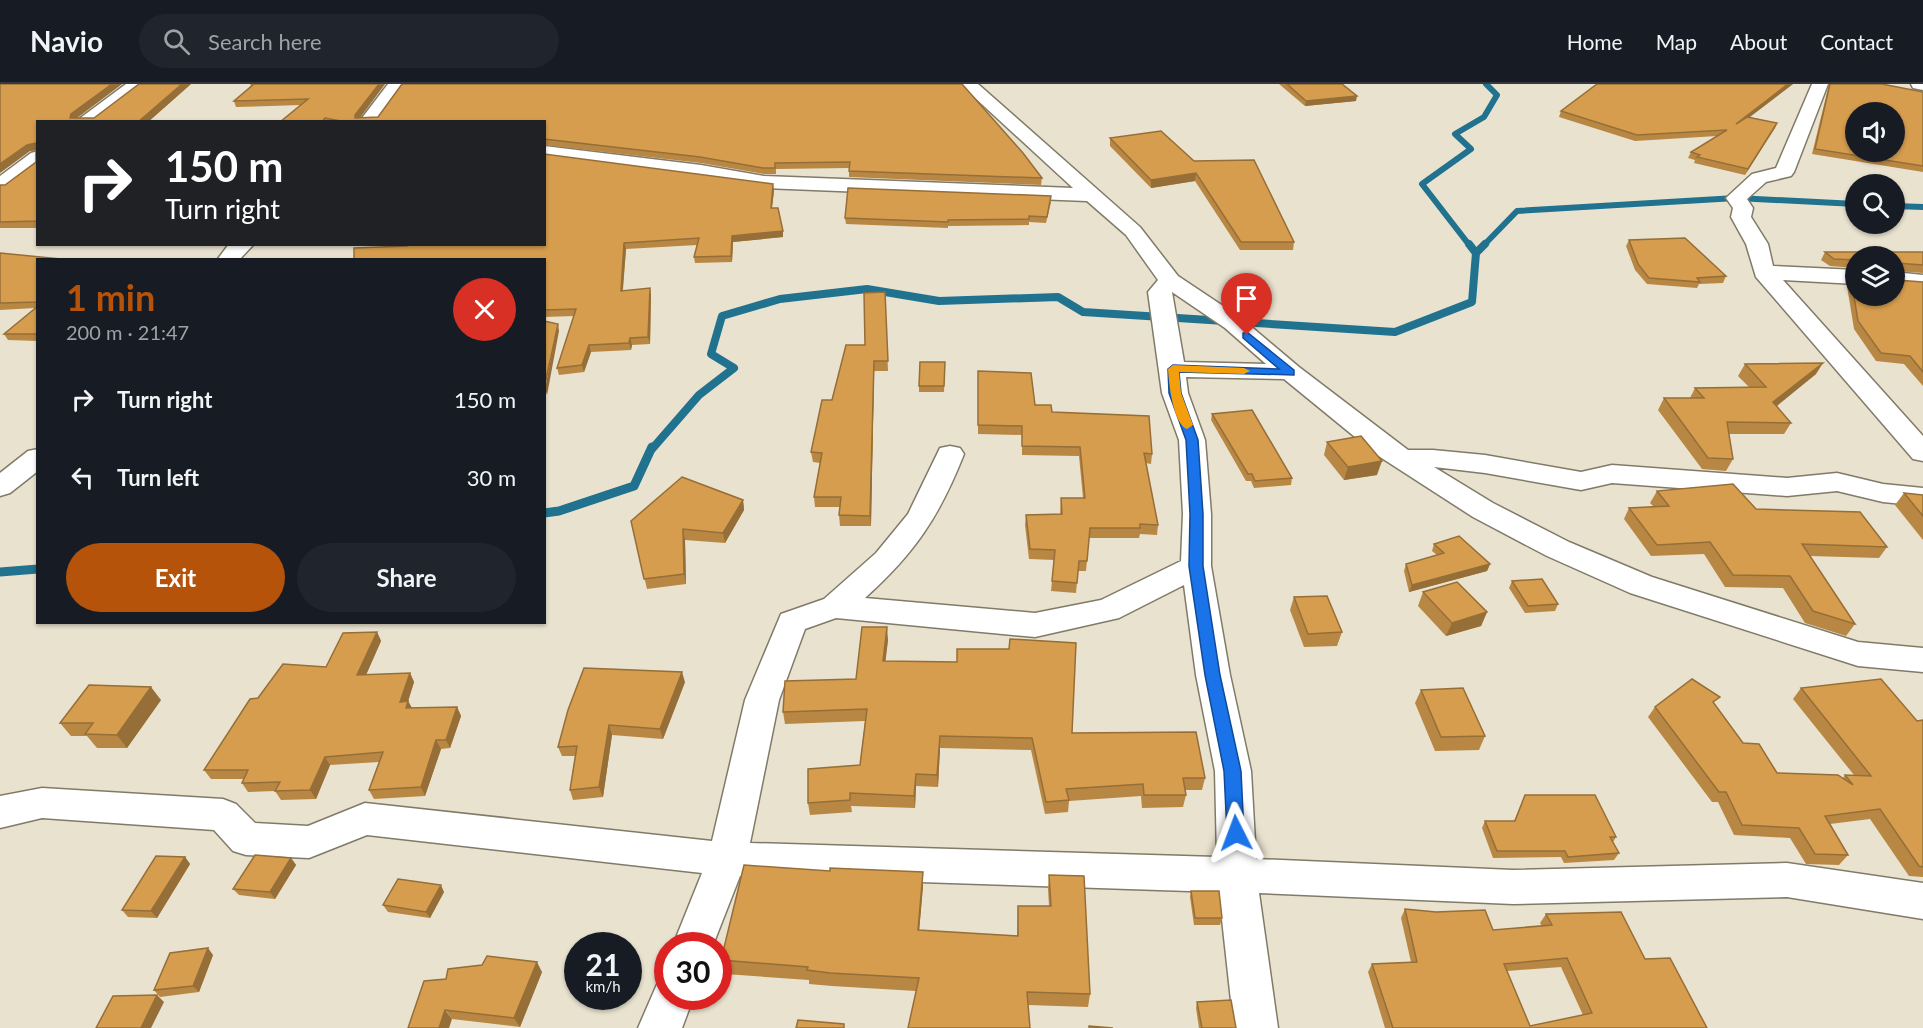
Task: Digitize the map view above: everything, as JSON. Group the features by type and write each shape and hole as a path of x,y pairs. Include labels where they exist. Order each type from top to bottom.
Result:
{"street":[{"path":"85,120 136,84"},
{"path":"370,120 397,84"},
{"path":"968,84 1133,231 1170,281 1233,323 1290,372 1387,449 1483,510 1558,549 1641,585 1858,654 1923,660"},
{"path":"1820,84 1784,171 1759,178 1736,198 1743,208 1741,217 1757,244 1764,272 1923,453"},
{"path":"546,152 701,171 764,182 1093,195"},
{"path":"0,185 36,158"},
{"path":"229,258 241,246"},
{"path":"1764,272 1845,276"},
{"path":"1905,280 1923,282"},
{"path":"1170,281 1159,292 1175,393 1192,440 1197,514 1196,566 1213,675 1233,771 1238,875 1256,1028"},
{"path":"1173,369 1290,372"},
{"path":"698,932 727,859 762,699 792,622 835,607 860,586 900,544 928,506 950,454"},
{"path":"1403,459 1433,458 1485,464 1581,481 1612,474 1787,487 1837,482 1883,493 1923,497"},
{"path":"0,487 36,459"},
{"path":"835,607 1035,625 1108,610 1196,566"},
{"path":"0,812 42,802 223,815 246,839 309,842 364,819 727,859 1238,875 1513,887 1787,880 1923,901"},
{"path":"660,1028 667,1010"}],"building":[{"path":"0,84 112,84 71,114 70,118 94,118 139,84 182,84 140,120 36,120 36,143 27,145 0,164"},
{"path":"254,84 379,84 355,118 378,117 402,84 962,84 1042,178 849,171 850,162 775,163 775,168 763,168 700,157 546,139 546,120 336,120 325,118 324,120 282,120 308,99 234,101"},
{"path":"1287,84 1342,84 1357,96 1306,101"},
{"path":"1597,84 1788,84 1736,124 1747,117 1777,123 1748,169 1697,157 1700,155 1691,152 1727,130 1637,135 1561,111"},
{"path":"1830,84 1882,84 1923,92 1923,166 1898,162 1905,162 1905,102 1845,102 1845,154 1815,149"},
{"path":"1161,131 1194,161 1254,160 1294,242 1241,242 1196,173 1151,180 1110,138"},
{"path":"546,154 773,184 771,208 778,208 783,231 732,236 731,256 694,257 699,238 624,243 621,291 650,288 648,337 630,338 629,343 589,345 582,365 557,368 576,309 546,310 546,258 354,258 354,248 546,246"},
{"path":"36,162 36,221 0,222 0,185 5,185"},
{"path":"848,188 1051,196 1047,217 1029,216 1029,219 948,220 948,222 845,218"},
{"path":"1685,238 1726,276 1697,278 1700,282 1649,278 1638,264 1629,240"},
{"path":"1825,252 1845,252 1845,260 1834,259"},
{"path":"1905,252 1923,252 1923,265 1905,264"},
{"path":"0,253 51,258 36,258 36,302 0,303"},
{"path":"1905,281 1923,282 1923,372 1910,356 1881,353 1858,321 1856,306 1905,306"},
{"path":"885,292 888,361 874,361 870,516 839,515 841,497 814,497 822,453 811,452 822,400 832,400 846,345 865,345 864,293"},
{"path":"36,308 36,334 4,334"},
{"path":"546,321 558,324 546,380"},
{"path":"920,362 945,362 944,386 919,386"},
{"path":"1823,363 1773,402 1791,423 1727,422 1733,459 1708,458 1664,398 1704,398 1695,388 1766,387 1745,364"},
{"path":"978,371 1031,373 1035,405 1051,405 1052,412 1149,416 1152,454 1144,453 1158,525 1140,524 1140,528 1090,528 1087,561 1079,561 1077,583 1052,581 1055,550 1030,549 1026,515 1062,514 1061,498 1085,498 1080,447 1022,446 1022,426 978,425"},
{"path":"1252,410 1292,478 1255,481 1252,474 1248,474 1212,414"},
{"path":"1361,436 1382,461 1348,467 1327,442"},
{"path":"682,477 743,500 723,533 683,529 684,574 644,579 631,521"},
{"path":"1733,484 1756,509 1860,512 1887,547 1802,544 1855,624 1813,611 1790,576 1733,575 1710,542 1657,545 1629,508 1669,506 1657,491"},
{"path":"1904,493 1923,495 1923,516"},
{"path":"1459,536 1490,564 1412,585 1406,564 1444,553 1434,544"},
{"path":"1542,579 1558,604 1528,606 1512,581"},
{"path":"1457,582 1487,612 1452,623 1423,592"},
{"path":"1327,596 1342,632 1308,634 1294,597"},
{"path":"862,627 887,627 883,661 957,662 957,649 1009,649 1010,639 1076,643 1072,733 1196,732 1205,778 1183,778 1186,795 1144,795 1143,784 1066,789 1069,800 1046,802 1032,738 940,736 937,775 916,774 914,796 850,793 850,800 808,803 808,769 860,765 867,709 783,712 785,681 856,679"},
{"path":"377,632 357,675 410,673 400,702 408,701 406,708 457,707 446,740 436,740 421,787 369,790 383,752 325,757 310,790 275,791 280,782 242,783 248,770 204,770 250,699 258,698 283,664 326,667 343,633"},
{"path":"584,668 682,672 660,729 609,725 599,787 570,790 577,746 558,747 568,710"},
{"path":"1692,679 1720,697 1713,702 1743,743 1759,744 1777,773 1838,775 1853,785 1845,775 1871,776 1801,688 1881,679 1917,721 1923,720 1923,867 1919,866 1880,809 1825,816 1848,855 1815,854 1799,828 1742,825 1726,792 1719,792 1655,707"},
{"path":"89,685 151,687 117,735 85,734 93,723 60,723"},
{"path":"1463,688 1485,736 1441,737 1421,690"},
{"path":"1525,795 1595,795 1616,837 1610,837 1619,853 1568,857 1565,851 1497,851 1485,821 1515,821"},
{"path":"255,855 291,858 270,892 233,889"},
{"path":"156,856 185,857 151,911 122,910"},
{"path":"744,865 830,871 830,868 923,872 918,930 1018,936 1018,906 1051,906 1049,875 1084,876 1090,994 1027,992 1030,1028 908,1028 919,978 830,973 807,970 808,967 732,961 732,932 728,932"},
{"path":"398,879 441,885 426,912 383,905"},
{"path":"1191,891 1219,891 1222,918 1195,918"},
{"path":"1405,909 1436,912 1485,910 1493,930 1552,925 1546,914 1621,912 1645,959 1670,958 1707,1028 1393,1028 1372,964 1417,962","holes":["1567,958 1592,1013 1530,1026 1504,964"]},
{"path":"208,948 193,986 154,990 170,953"},
{"path":"487,956 537,962 514,1018 445,1010 439,1028 408,1028 424,981 446,979 448,969 482,965"},
{"path":"157,995 141,1028 96,1028 113,996"},
{"path":"1231,1000 1236,1028 1202,1028 1197,1002"},
{"path":"798,1020 844,1024 844,1028 796,1028"},
{"path":"1089,1026 1113,1028 1089,1028"}],"waterway":[{"path":"1470,246 1422,184 1471,149 1455,134 1484,117 1497,95 1486,84"},
{"path":"1483,246 1517,211 1736,198 1845,203"},
{"path":"1905,206 1923,207"},
{"path":"1469,244 1476,253"},
{"path":"1476,253 1483,246"},
{"path":"652,449 699,395 734,368 711,354 722,316 780,299 867,289 939,301 1058,297 1083,312 1395,332 1472,302 1476,253"},
{"path":"546,513 559,511 634,486 652,447"},
{"path":"0,572 36,569"}],"slow traffic":[{"path":"1187,425 1175,393 1173,369 1244,371"}],"route":[{"path":"1236,833 1233,771 1213,675 1196,566 1197,514 1192,440 1175,393 1173,369 1290,372 1247,335"}]}
